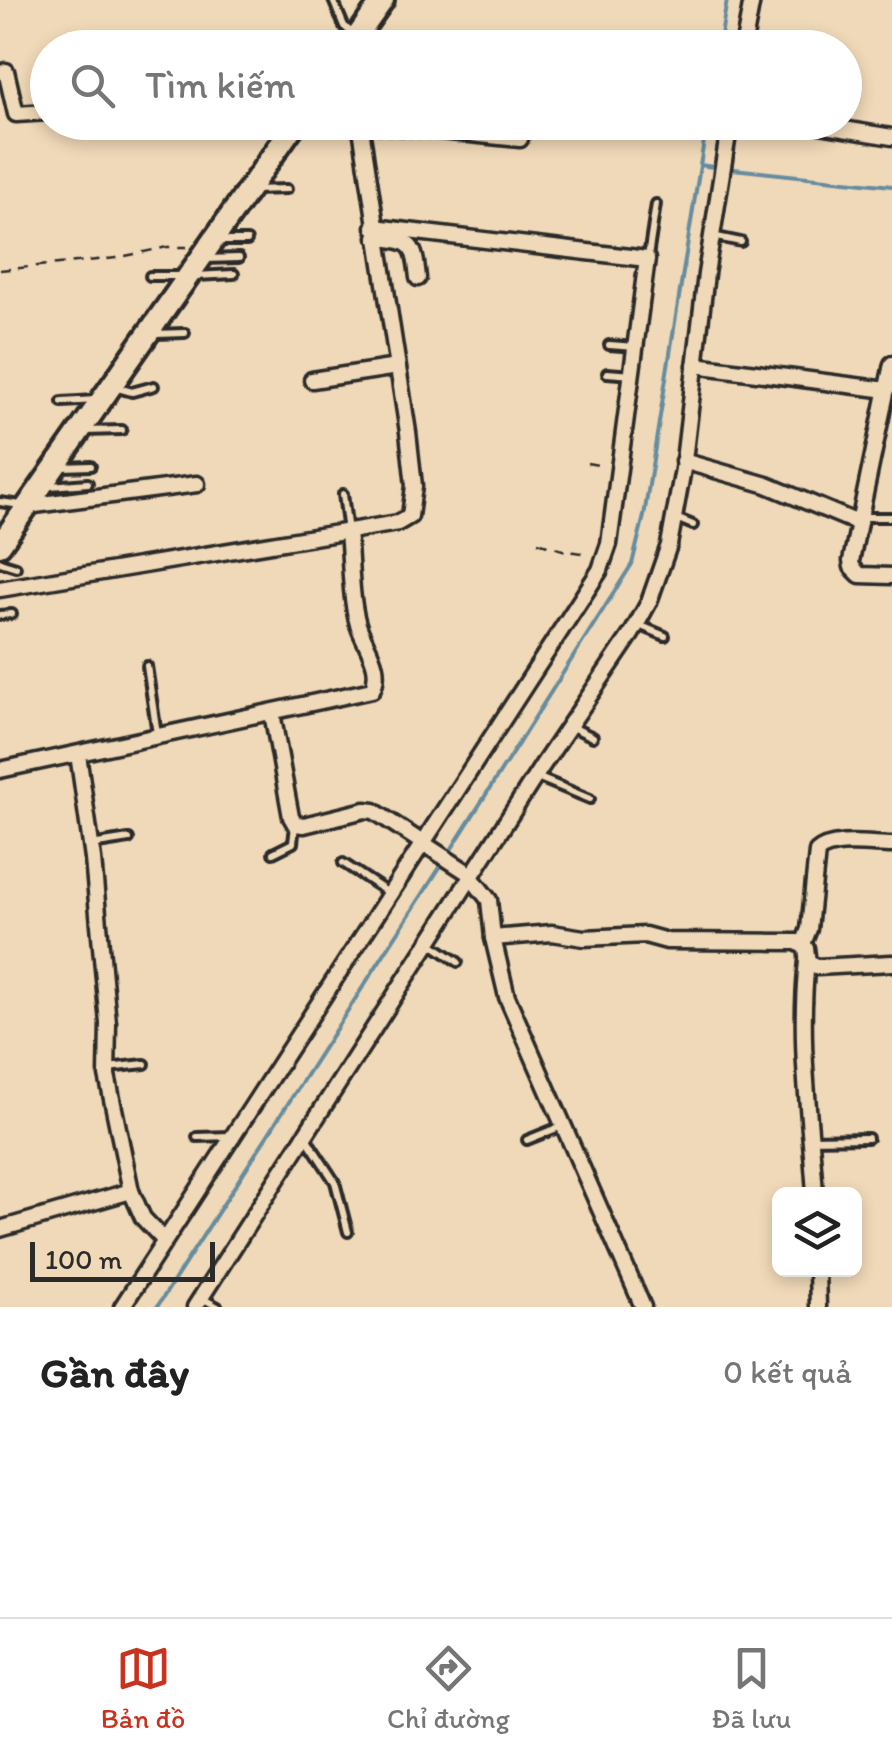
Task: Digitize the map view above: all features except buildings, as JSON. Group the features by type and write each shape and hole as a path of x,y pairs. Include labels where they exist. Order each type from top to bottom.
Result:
{"main road":[{"path":"361,30 383,0"},
{"path":"0,544 283,140"}],"street":[{"path":"746,30 752,0"},
{"path":"6,71 16,114 30,113"},
{"path":"862,131 892,136"},
{"path":"0,589 398,524 410,516 414,478 362,140"},
{"path":"198,1302 470,874 637,624 659,577 683,461 727,140"},
{"path":"122,1307 606,557 648,259 375,232"},
{"path":"375,232 415,249 418,278"},
{"path":"892,364 852,567 860,575 892,576"},
{"path":"695,365 888,390"},
{"path":"312,380 397,367"},
{"path":"683,461 767,485 859,520"},
{"path":"27,506 197,484"},
{"path":"0,770 344,699 375,687 371,650 358,626 348,532"},
{"path":"272,713 291,816 296,824 369,810 470,874 489,900 493,938 507,997 643,1307"},
{"path":"78,754 108,1023 107,1068 131,1191 142,1218 164,1240"},
{"path":"814,1187 802,1002 807,961 803,944 809,929 817,852 823,846 892,845"},
{"path":"493,938 552,933 584,938 645,934 667,941 803,944"},
{"path":"807,961 821,968 892,962"},
{"path":"0,1229 131,1191"},
{"path":"817,1277 818,1307"}],"lane":[{"path":"333,0 346,30"},
{"path":"248,190 287,189"},
{"path":"648,259 656,204"},
{"path":"712,236 740,242"},
{"path":"150,276 247,241"},
{"path":"202,256 239,258"},
{"path":"202,256 234,274"},
{"path":"148,334 185,333"},
{"path":"609,344 637,348"},
{"path":"607,373 634,376"},
{"path":"62,402 154,386"},
{"path":"80,431 122,430"},
{"path":"54,468 91,466"},
{"path":"41,486 88,483"},
{"path":"342,494 348,532"},
{"path":"0,502 27,506"},
{"path":"674,517 694,525"},
{"path":"859,520 892,517"},
{"path":"0,562 16,567"},
{"path":"0,615 12,614"},
{"path":"637,624 665,636"},
{"path":"146,666 157,737"},
{"path":"570,726 594,736"},
{"path":"536,776 590,799"},
{"path":"273,853 294,843 296,824"},
{"path":"91,845 129,839"},
{"path":"344,864 390,894"},
{"path":"429,943 458,962"},
{"path":"107,1068 145,1064"},
{"path":"527,1140 564,1126"},
{"path":"304,1135 335,1182 348,1232"},
{"path":"197,1137 233,1136"},
{"path":"809,1138 868,1138"},
{"path":"198,1302 218,1307"}],"path":[{"path":"0,270 116,258 167,247 202,256"},
{"path":"587,463 620,468"},
{"path":"538,542 606,557"}],"waterway":[{"path":"722,30 727,0"},
{"path":"449,853 632,564 644,516 704,140"},
{"path":"700,165 713,167"},
{"path":"733,169 892,186"},
{"path":"157,1307 444,861"}]}
